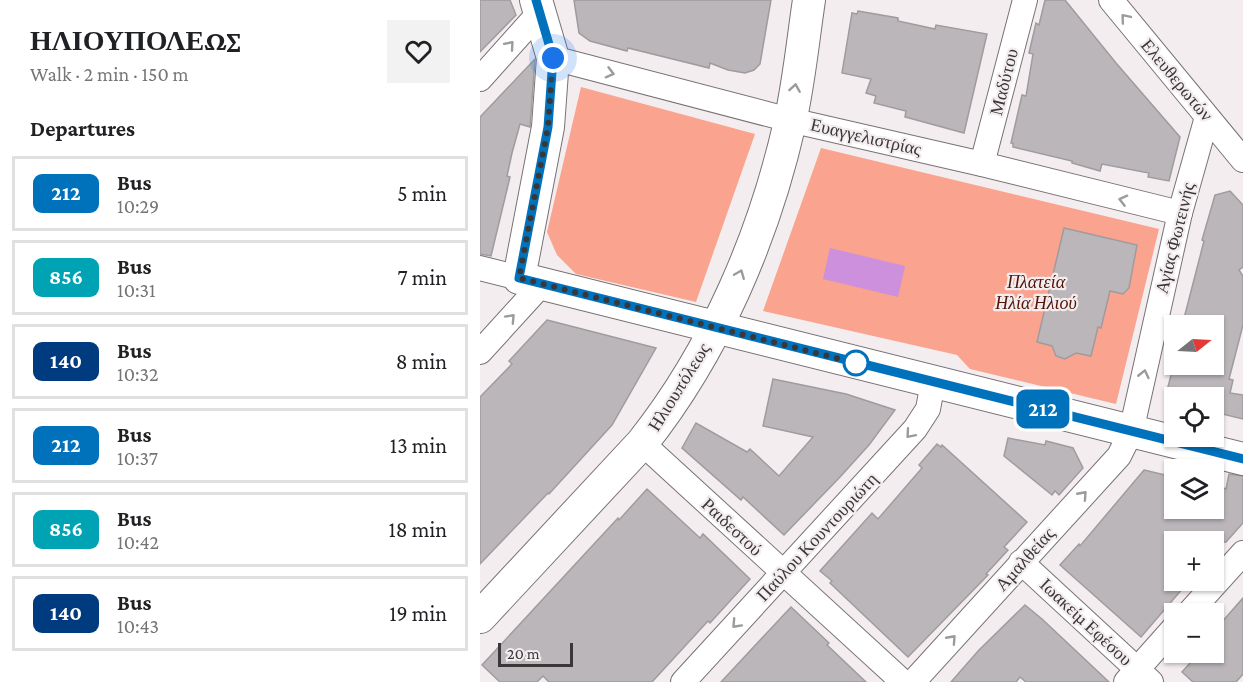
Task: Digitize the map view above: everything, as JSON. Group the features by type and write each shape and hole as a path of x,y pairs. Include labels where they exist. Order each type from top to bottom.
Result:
{"main road":[{"name":"Ηλιουπόλεως","path":"480,617 642,443 664,416 716,327 743,269 774,183 790,120 809,0"},
{"path":"538,6 553,58 531,281 1243,459"}],"street":[{"name":"Μαδύτου","path":"982,164 1025,0"},
{"name":"Ελευθερωτών","path":"1111,0 1243,160"},
{"path":"480,79 538,6"},
{"name":"Ευαγγελιστρίας","path":"553,58 790,120 1180,213"},
{"name":"Αγίας Φωτεινής","path":"1131,432 1180,213 1207,117"},
{"path":"480,268 531,281 480,352"},
{"name":"Παύλου Κουντουριώτη","path":"684,682 915,429 928,409 933,382"},
{"name":"Αμαλθείας","path":"912,682 1119,456 1131,432"},
{"name":"Ραιδεστού","path":"642,443 903,682"},
{"path":"1198,603 1243,554"},
{"name":"Ιωακείμ Εφέσου","path":"1021,562 1138,678"},
{"path":"1138,678 1164,642"}],"green space":[{"path":"581,87 755,134 696,302 576,274 557,255 547,232"},
{"name":"Πλατεία Ηλία Ηλιού","path":"821,148 1159,229 1116,404 970,369 957,355 763,311"}],"shaded area":[{"path":"830,248 905,266 898,297 823,279"}],"building":[{"path":"480,0 510,0 516,15 480,52"},
{"path":"574,0 771,0 760,64 754,70 745,73 710,63 709,68 590,41 579,33"},
{"path":"1045,0 1065,0 1180,137 1169,181 1148,177 1149,173 1102,164 1100,171 1072,163 1072,161 1013,147 1011,143 1022,95 1026,96 1033,54 1029,53 1036,23 1039,25"},
{"path":"858,11 898,18 898,21 935,29 936,25 987,34 964,133 905,117 906,111 874,103 876,96 866,93 871,79 842,73 852,13 857,14"},
{"path":"535,59 530,127 520,124 491,256 480,254 480,117"},
{"path":"1230,191 1243,205 1243,267 1239,270 1243,276 1243,325 1229,379 1233,380 1230,393 1243,395 1243,419 1224,414 1224,387 1168,387 1171,375 1224,375 1224,315 1185,315 1215,195"},
{"path":"1064,228 1137,245 1129,288 1123,294 1110,291 1091,356 1076,353 1065,359 1056,356 1052,346 1037,342"},
{"path":"547,320 656,348 612,425 549,494 480,564 480,397 512,364 509,361"},
{"path":"773,379 846,394 895,410 869,445 784,535 743,497 741,500 682,448 696,423 747,452 750,449 779,476 813,437 763,426"},
{"path":"1008,438 1045,445 1046,441 1073,448 1083,468 1059,495 1055,491 1052,495 1004,456"},
{"path":"937,444 941,447 942,445 1027,522 1004,547 1008,550 986,574 988,575 908,657 820,571 872,513 878,519 922,468 919,465"},
{"path":"1144,470 1164,475 1164,519 1224,519 1224,488 1226,489 1229,474 1243,476 1243,523 1226,542 1224,542 1224,531 1164,531 1164,591 1181,591 1170,603 1164,603 1164,610 1141,637 1060,565 1079,544 1080,546"},
{"path":"647,489 700,538 703,534 750,579 652,682 549,682 543,676 537,682 500,682 482,665"},
{"path":"1243,598 1243,674 1236,682 1193,682 1182,672 1190,663 1224,663 1224,620"},
{"path":"1025,605 1109,682 1026,682 1020,677 1016,682 951,682 979,650"},
{"path":"791,607 829,643 827,645 866,682 721,682"}],"bus line":[{"name":"212","path":"536,0 553,58 548,127 519,278 1243,459"}],"route":[{"path":"553,58 548,127 519,278 856,363"}]}
